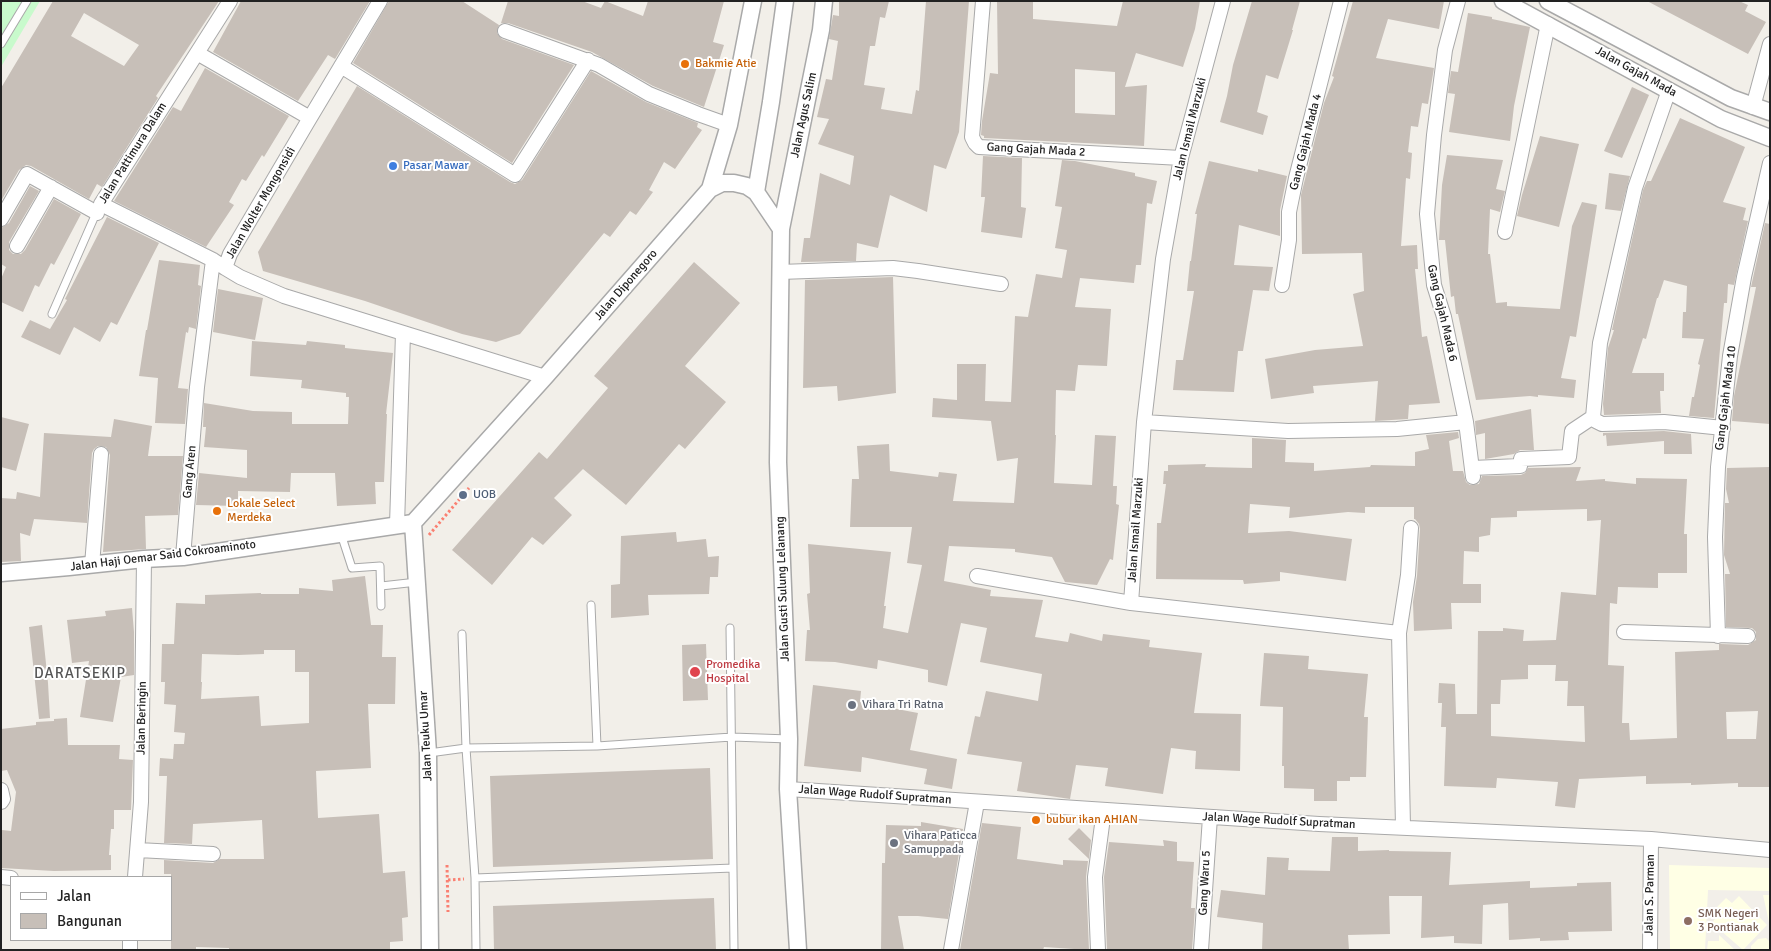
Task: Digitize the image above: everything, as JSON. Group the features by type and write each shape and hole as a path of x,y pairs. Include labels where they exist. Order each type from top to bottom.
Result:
{"street":[{"name":"Jalan Pattimura Dalam","path":"99,208 230,1"},
{"name":"Jalan Diponegoro","path":"405,524 545,377 710,189 729,125 753,1"},
{"path":"756,192 785,1"},
{"name":"Jalan Agus Salim","path":"781,229 821,30 824,1"},
{"name":"Gang Gajah Mada 2","path":"983,1 972,137 979,147 1181,158"},
{"name":"Jalan Ismail Marzuki","path":"1132,603 1144,422 1163,259 1181,158 1223,1"},
{"name":"Gang Gajah Mada 4","path":"1282,286 1289,240 1289,212 1296,178 1342,1"},
{"name":"Gang Gajah Mada 6","path":"1458,1 1446,50 1434,135 1427,214 1434,285 1444,317 1466,422 1472,472 1520,466 1521,459 1569,457 1572,431 1593,417"},
{"name":"Jalan Gajah Mada","path":"1504,1 1721,119 1770,138"},
{"name":"Jalan Wolter Mongonsidi","path":"374,3 341,66 230,254 219,264 240,277 284,296 545,377"},
{"name":"Jalan Gajah Mada","path":"1554,3 1731,98 1770,112"},
{"path":"1504,232 1548,24"},
{"path":"1593,48 1603,30"},
{"path":"505,31 599,64 649,94 729,125"},
{"path":"1753,107 1770,44"},
{"path":"197,53 310,118"},
{"path":"341,66 515,175 588,60"},
{"path":"1669,90 1635,188 1600,343 1593,417 1602,424 1664,422 1722,428"},
{"name":"Gang Gajah Mada 10","path":"1718,636 1714,537 1722,428 1734,336 1754,229 1770,163"},
{"path":"1,219 27,174 51,187 219,264"},
{"path":"710,189 722,183 747,186 756,192 781,229"},
{"path":"17,246 51,187"},
{"name":"Jalan Gusti Sulung Lelanang","path":"781,229 778,462 789,739 788,789 798,950"},
{"name":"Gang Aren","path":"183,557 198,386 219,264"},
{"path":"780,272 893,268 918,270 1001,284"},
{"path":"403,334 405,524"},
{"path":"1144,422 1288,431 1397,429 1466,422"},
{"path":"92,565 100,454"},
{"name":"Jalan Haji Oemar Said Cokroaminoto","path":"1,573 92,565 144,558 183,557 405,524"},
{"name":"Jalan Teuku Umar","path":"405,524 417,582 428,753 430,950"},
{"path":"1403,827 1399,633 1408,575 1411,528"},
{"name":"Jalan Beringin","path":"135,876 141,802 144,558"},
{"path":"977,576 1132,603 1399,633"},
{"path":"1624,632 1748,636"},
{"name":"Jalan Wage Rudolf Supratman","path":"788,789 1319,824 1651,839 1770,850"},
{"path":"1,790 3,799 1,802"},
{"path":"951,950 977,802"},
{"path":"1098,950 1095,877 1104,810"},
{"name":"Gang Waru 5","path":"1202,950 1210,817"},
{"name":"Jalan S. Parman","path":"1650,950 1651,839"},
{"path":"138,850 213,854"}],"lane":[{"path":"1,44 26,1"},
{"name":"Jalan Pattimura Dalam","path":"52,314 99,208"},
{"path":"341,534 352,568 380,566 381,606"},
{"path":"381,586 417,582"},
{"path":"591,605 597,746"},
{"path":"730,628 734,950"},
{"path":"462,634 466,748 475,878 476,950"},
{"path":"428,753 466,748 597,746 732,737 789,739"},
{"path":"475,878 733,868"}],"path":[{"path":"430,544 429,534 474,482"},
{"path":"447,861 448,920"},
{"path":"430,882 475,878"}],"shaded area":[{"name":"SMK Negeri 3 Pontianak","path":"1669,865 1770,868 1770,891 1708,890 1705,950 1670,950"},
{"name":"SMK Negeri 3 Pontianak","path":"1763,895 1770,895 1770,927 1767,913"},
{"name":"SMK Negeri 3 Pontianak","path":"1739,896 1767,925 1743,950 1712,923 1718,915 1714,910 1726,898 1732,903"},
{"name":"SMK Negeri 3 Pontianak","path":"1719,935 1735,950 1707,950 1708,941 1719,941"},
{"name":"SMK Negeri 3 Pontianak","path":"1766,938 1770,942 1770,950 1751,950 1751,946 1758,939"}],"green space":[{"path":"1,1 40,1 1,67"}],"building":[{"path":"53,1 219,1 156,96 158,98 102,187 97,184 89,199 26,165 19,170 1,201 1,88","holes":["84,13 139,45 124,66 71,36"]},
{"path":"241,1 370,1 335,59 328,55 298,101 213,52"},
{"path":"389,1 462,1 499,25 497,33 502,39 574,65 512,163 353,63"},
{"path":"508,1 582,1 601,8 605,1 643,16 648,1 724,1 713,42 724,45 704,107 653,86 592,52 508,23 501,23"},
{"path":"839,1 889,1 885,18 880,17 875,46 870,46 864,85 885,88 881,109 912,114 916,90 919,91 926,1 969,1 959,132 946,169 934,165 927,212 890,195 878,248 857,243 856,261 801,262 804,238 810,238 820,173 850,185 854,156 818,144 829,119 817,117 826,79 832,80 838,41 829,39 833,15 839,16"},
{"path":"997,1 1033,1 1033,19 1117,26 1123,1 1200,1 1195,29 1183,67 1136,53 1125,87 1147,85 1144,146 984,138 981,135 982,121 990,73 998,74","holes":["1075,69 1115,72 1115,115 1075,113"]},
{"path":"1252,1 1300,1 1278,79 1266,75 1257,112 1268,116 1263,135 1220,122 1233,65"},
{"path":"1353,1 1444,1 1439,29 1388,19 1376,58 1434,68 1428,104 1422,103 1418,127 1411,126 1408,152 1412,153 1410,179 1406,178 1401,246 1417,245 1418,269 1415,269 1422,337 1427,336 1440,403 1409,405 1408,419 1375,421 1378,381 1313,386 1314,393 1271,399 1265,359 1315,350 1363,346 1353,294 1364,291 1362,253 1302,254 1301,195 1324,103 1334,77 1332,76"},
{"path":"1647,1 1739,1 1748,5 1745,11 1766,22 1748,54"},
{"path":"1468,13 1530,27 1514,106 1510,141 1449,132 1455,94 1448,93 1451,71 1458,72"},
{"path":"205,68 289,116 264,157 262,155 246,181 242,179 229,202 234,205 206,247 114,201 173,107 181,111"},
{"name":"Pasar Mawar","path":"591,71 646,102 698,123 697,127 702,130 675,169 664,162 649,190 653,192 636,215 630,211 610,237 604,233 520,334 496,342 462,334 365,301 263,271 258,252 357,86 515,184 522,180"},
{"path":"1632,87 1649,95 1622,158 1604,151"},
{"path":"1680,118 1745,147 1723,202 1746,208 1743,220 1748,221 1734,285 1728,284 1727,303 1724,303 1714,418 1689,416 1704,339 1682,338 1687,286 1664,280 1646,339 1643,338 1632,373 1664,373 1664,391 1660,391 1661,413 1604,415 1603,404 1608,348 1614,330 1612,330 1643,190 1647,181 1651,181"},
{"path":"1540,136 1579,144 1559,227 1517,216"},
{"path":"1447,155 1503,160 1496,189 1505,191 1500,212 1490,209 1488,254 1490,254 1496,303 1507,302 1507,306 1560,309 1572,226 1582,202 1597,205 1576,337 1570,336 1561,378 1576,380 1574,398 1538,395 1538,397 1476,400 1458,314 1456,314 1454,296 1451,297 1445,240 1439,240 1442,185"},
{"path":"983,156 1022,158 1021,207 1026,208 1022,238 981,232 985,197 981,197"},
{"path":"1062,160 1135,173 1135,176 1157,181 1152,204 1147,203 1141,265 1136,265 1134,283 1080,278 1075,307 1111,309 1107,366 1078,365 1075,391 1056,390 1054,483 1092,485 1095,435 1116,436 1113,486 1117,486 1116,504 1119,505 1113,560 1110,559 1097,585 1065,582 1052,557 1015,552 1015,549 949,546 944,581 991,590 990,596 1043,600 1035,637 1068,642 1070,633 1102,641 1103,634 1150,640 1149,647 1202,653 1194,713 1241,714 1240,771 1195,769 1196,751 1171,748 1163,794 1105,786 1108,768 1076,765 1070,799 1017,791 1022,762 967,754 975,716 980,717 986,691 1038,701 1042,674 980,662 987,628 961,623 947,686 928,682 928,670 878,660 877,669 835,662 805,661 807,630 810,630 807,594 810,593 808,544 891,552 883,628 908,633 922,565 907,563 912,527 850,527 852,479 859,479 857,446 889,444 890,471 938,477 939,472 957,474 953,501 1014,503 1018,458 997,461 991,421 932,417 933,398 957,400 957,364 986,364 985,401 1011,402 1015,316 1028,317 1036,274 1062,278 1067,250 1055,248 1062,207 1055,206"},
{"path":"1209,161 1258,172 1258,169 1287,176 1280,210 1280,236 1239,225 1234,265 1273,267 1269,291 1253,290 1243,351 1238,351 1234,392 1173,390 1176,360 1183,360 1194,291 1187,291 1197,214 1195,214"},
{"path":"1609,173 1630,176 1621,211 1605,209"},
{"path":"30,186 39,191 9,242 9,250 13,254 21,254 25,250 54,199 81,214 54,265 51,263 39,287 35,285 23,312 1,302 1,279 6,267 1,264 1,228 9,223"},
{"path":"107,217 159,243 117,325 111,322 100,342 74,327 60,355 21,337 30,320 50,329 67,300 65,299"},
{"path":"1765,223 1770,224 1770,424 1732,421 1734,396 1756,287 1751,287"},
{"path":"159,260 200,265 198,285 201,286 196,329 189,327 188,333 186,332 178,388 188,389 185,424 155,423 158,378 139,376"},
{"path":"694,262 740,303 685,366 726,402 685,449 679,444 626,505 583,469 554,498 572,515 543,545 532,537 492,585 452,550 539,452 547,459 608,388 594,376"},
{"path":"893,277 896,393 838,401 837,386 803,388 805,280"},
{"path":"218,289 263,298 255,340 213,332"},
{"path":"252,341 306,345 307,341 345,345 345,348 393,353 386,414 384,482 375,482 376,504 337,506 335,473 291,473 290,492 238,491 238,506 196,505 199,473 247,478 247,450 204,447 206,427 203,427 204,403 253,411 292,412 292,424 348,424 349,397 346,397 346,393 301,388 302,380 250,376"},
{"path":"1531,409 1534,450 1520,450 1514,454 1485,459 1485,433 1476,435 1475,421"},
{"path":"1,417 29,424 16,471 1,467"},
{"path":"114,419 152,426 148,456 183,456 178,515 145,516 146,549 103,552 110,455 106,447 98,446 92,453 87,523 34,519 30,536 20,533 21,561 1,562 1,498 16,499 17,492 40,497 44,433 111,437"},
{"path":"1664,431 1691,434 1692,454 1664,454 1664,441 1607,446 1606,435 1603,436 1603,433"},
{"path":"1458,432 1459,438 1449,441 1453,471 1463,471 1466,482 1470,485 1479,484 1482,476 1521,475 1528,468 1581,467 1576,481 1605,479 1605,481 1636,484 1636,478 1687,479 1684,534 1687,534 1687,573 1658,573 1658,588 1618,587 1617,604 1610,603 1608,665 1624,666 1622,723 1629,723 1630,740 1677,738 1675,652 1719,650 1719,644 1748,645 1756,640 1756,632 1752,628 1726,627 1725,574 1730,574 1724,555 1725,503 1729,503 1726,489 1727,468 1770,467 1770,787 1738,787 1738,783 1646,784 1646,776 1579,779 1575,808 1555,806 1558,782 1497,778 1496,788 1444,786 1446,727 1441,727 1442,703 1438,703 1439,683 1455,684 1456,714 1477,714 1478,631 1503,631 1503,628 1524,630 1523,641 1556,640 1561,592 1596,595 1601,520 1587,521 1587,509 1517,511 1517,517 1491,518 1490,535 1479,537 1479,552 1464,551 1463,584 1481,584 1481,603 1451,603 1452,629 1414,631 1413,602 1420,529 1419,524 1414,519 1414,507 1365,507 1365,513 1348,512 1289,518 1290,507 1250,504 1248,533 1289,531 1352,539 1346,581 1280,572 1280,581 1244,584 1243,580 1156,579 1157,523 1161,523 1166,484 1163,484 1164,471 1168,471 1168,465 1206,464 1205,467 1252,468 1252,438 1286,440 1285,462 1314,463 1314,471 1370,467 1371,465 1415,466 1415,452 1429,449 1426,435","holes":["1528,665 1556,665 1555,681 1568,681 1567,706 1584,706 1585,742 1491,736 1491,704 1500,704 1501,680 1528,679","1758,711 1756,739 1727,739 1726,712"]},
{"path":"676,532 677,542 706,539 708,557 719,556 718,577 710,577 709,594 648,595 649,615 611,618 611,585 620,584 621,536"},
{"path":"365,576 371,625 383,625 382,657 396,657 395,704 368,704 371,768 316,771 318,818 379,814 383,873 405,871 408,917 402,918 403,941 390,942 390,950 229,950 229,948 196,947 196,950 171,950 172,876 171,874 164,874 164,860 213,863 220,859 264,859 262,820 193,824 192,844 164,843 167,776 159,776 160,758 173,759 174,744 184,744 185,733 174,732 176,705 164,704 165,682 161,682 162,644 174,644 176,603 205,604 205,595 299,594 299,588 333,591 332,580","holes":["264,650 295,650 295,672 309,672 309,723 261,726 259,696 201,699 202,654 264,654"]},
{"path":"132,608 134,675 121,677 113,722 80,717 89,661 72,663 67,620 106,616 105,611"},
{"path":"42,625 50,718 39,719 29,627"},
{"name":"Promedika Hospital","path":"706,644 708,700 683,701 682,645"},
{"path":"1264,653 1309,656 1308,669 1368,674 1364,717 1368,717 1366,777 1350,777 1350,781 1337,781 1337,801 1314,801 1314,789 1284,788 1284,766 1282,766 1283,707 1260,706"},
{"path":"813,685 861,691 860,702 918,713 910,750 957,759 952,789 924,784 927,769 862,757 861,772 804,766"},
{"path":"67,718 68,745 120,745 119,759 133,760 131,810 114,810 114,829 111,829 109,855 111,855 111,870 54,871 1,868 2,830 11,831 16,792 7,770 1,771 1,729 36,725 36,722"},
{"path":"710,768 713,859 493,867 490,776"},
{"path":"921,822 963,829 948,919 898,916 904,950 881,950 882,863 885,863 886,825 921,826"},
{"path":"982,823 1021,827 1017,859 1063,865 1063,860 1088,861 1086,877 1089,950 1044,947 1043,950 960,950"},
{"path":"1079,828 1091,840 1089,859 1068,839"},
{"path":"1332,837 1358,837 1358,851 1451,852 1449,885 1530,881 1530,888 1577,886 1577,883 1611,882 1612,931 1568,932 1569,940 1540,941 1540,938 1509,940 1508,903 1483,905 1482,944 1454,943 1454,936 1421,938 1422,896 1389,896 1390,934 1348,935 1349,950 1262,950 1263,923 1217,917 1221,890 1265,895 1267,857 1289,858 1288,870 1330,871"},
{"path":"1163,840 1177,842 1177,861 1194,862 1191,908 1195,908 1192,950 1107,950 1104,877 1109,842 1164,846"},
{"path":"714,898 716,950 494,950 493,906"}],"place":[{"name":"Bakmie Atie","path":"685,64"},
{"name":"Pasar Mawar","path":"393,166"},
{"name":"UOB","path":"463,495"},
{"name":"Lokale Select Merdeka","path":"217,511"},
{"name":"Promedika Hospital","path":"695,672"},
{"name":"Vihara Tri Ratna","path":"852,705"},
{"name":"bubur ikan AHIAN","path":"1036,820"},
{"name":"Vihara Paticca Samuppada","path":"894,843"},
{"name":"SMK Negeri 3 Pontianak","path":"1688,921"}],"district":[{"name":"DARATSEKIP","path":"80,674"}]}
